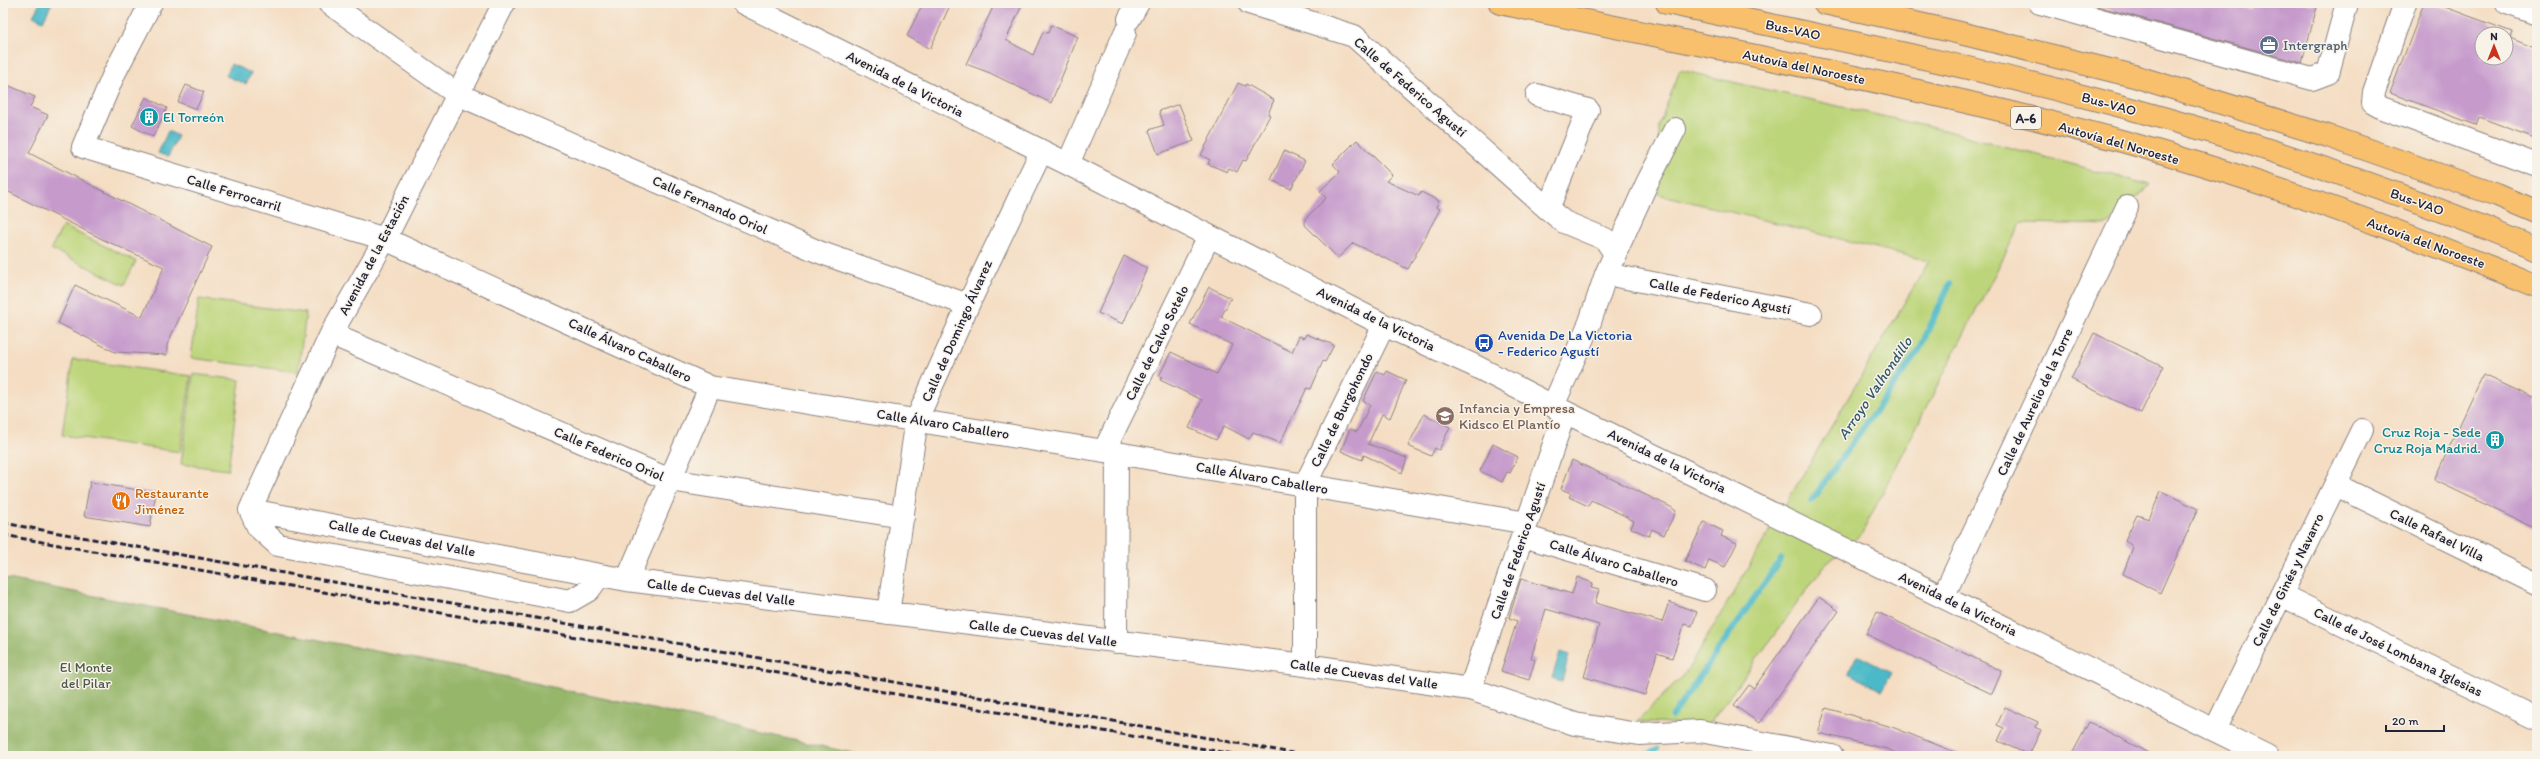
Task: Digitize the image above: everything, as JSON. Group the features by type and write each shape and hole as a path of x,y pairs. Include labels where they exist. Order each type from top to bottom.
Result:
{"highway":[{"name":"Autovía del Noroeste","path":"1500,3 1941,97 2119,140 2303,197 2466,257 2537,286"},
{"name":"Bus-VAO","path":"1667,3 1947,63 2125,108 2316,166 2476,224 2537,249"},
{"path":"1824,3 1956,32 2134,76 2328,136 2497,196 2537,212"}],"street":[{"name":"Calle Ferrocarril","path":"151,3 114,74 83,147 385,239"},
{"name":"Calle Fernando Oriol","path":"329,3 457,94 819,252 968,304"},
{"name":"Avenida de la Estación","path":"250,510 332,334 385,239 504,3"},
{"name":"Avenida de la Victoria","path":"743,3 1041,152 1068,164 1384,325 1473,365 1559,409 2267,756"},
{"name":"Calle de Federico Agustí","path":"1250,3 1354,36 1548,209 1564,222 1605,239 1616,255"},
{"path":"2040,3 2312,79 2328,73 2347,3"},
{"path":"2404,3 2374,92 2373,103 2382,108 2537,165"},
{"path":"2507,3 2537,14"},
{"path":"1068,164 1130,18"},
{"path":"1537,95 1588,110 1548,209"},
{"name":"Calle de Federico Agustí","path":"1470,689 1525,529 1559,409 1606,274 1616,255 1647,183 1675,128"},
{"name":"Calle de Domingo Álvarez","path":"888,613 917,419 968,304 1041,152"},
{"name":"Calle de Aurelio de la Torre","path":"1943,597 2127,207"},
{"name":"Calle de Calvo Sotelo","path":"1116,642 1111,452 1209,236"},
{"name":"Calle Álvaro Caballero","path":"385,239 710,387 917,419 1305,485 1525,529 1705,590"},
{"name":"Calle de Federico Agustí","path":"1606,274 1811,314"},
{"name":"Calle de Burgohondo","path":"1305,665 1305,485 1384,325"},
{"name":"Calle Federico Oriol","path":"332,334 670,480 903,517"},
{"path":"627,580 710,387"},
{"name":"Calle de Ginés y Navarro","path":"2215,730 2362,430"},
{"name":"Calle Rafael Villa","path":"2336,485 2537,584"},
{"path":"250,510 258,527 278,545 570,601 590,590 600,575"},
{"name":"Calle de Cuevas del Valle","path":"250,510 627,580 1305,665 1470,689 1575,724 1639,734 1700,731 1832,756"},
{"path":"452,578 479,572 496,556"},
{"name":"Calle de José Lombana Iglesias","path":"2280,595 2537,719"}],"green space":[{"path":"1680,70 1943,130 2150,185 2108,225 2021,223 1861,535 1825,565 1708,726 1637,722 1687,671 1929,261 1658,194 1659,125"},
{"path":"63,226 136,261 124,285 51,249"},
{"path":"199,299 306,313 298,372 191,358"},
{"path":"73,359 191,376 180,452 62,435"},
{"path":"193,374 240,380 228,470 181,464"},
{"name":"El Monte del Pilar","path":"3,578 488,673 866,756 3,756"}],"water":[{"path":"40,3 52,3 43,21 33,16"},
{"path":"231,64 251,73 246,84 226,76"},
{"path":"168,131 178,136 168,157 158,153"},
{"path":"1560,652 1569,655 1562,681 1552,678"},
{"path":"1857,655 1892,673 1882,691 1848,673"}],"building":[{"path":"923,3 951,3 930,49 907,36"},
{"path":"995,3 1023,3 1006,40 1033,55 1043,32 1048,33 1051,25 1078,37 1051,103 990,73 966,64"},
{"name":"Intergraph","path":"2098,3 2231,3 2251,9 2252,3 2318,3 2302,63 2097,6"},
{"path":"2424,3 2434,3 2496,26 2474,26 2474,66 2514,66 2514,40 2537,49 2537,139 2479,117 2476,125 2390,93"},
{"path":"3,83 35,97 30,107 48,115 29,153 212,247 167,345 167,355 115,352 58,323 75,285 142,317 164,267 104,240 3,189"},
{"path":"1238,83 1245,86 1246,84 1274,100 1268,114 1270,115 1246,161 1243,160 1237,172 1229,168 1227,172 1208,164 1210,160 1201,155"},
{"path":"186,85 204,92 196,109 178,102"},
{"name":"El Torreón","path":"146,97 167,108 153,137 132,126"},
{"path":"1179,104 1194,141 1158,154 1149,130 1164,125 1159,111"},
{"path":"1357,140 1392,175 1386,181 1419,196 1421,192 1439,201 1436,207 1440,209 1408,269 1353,243 1338,258 1305,225 1305,219 1326,198 1320,191 1340,172 1333,164"},
{"path":"1284,151 1305,161 1291,189 1271,180"},
{"path":"1124,256 1147,268 1123,324 1098,313"},
{"path":"1209,287 1231,298 1221,317 1292,352 1299,336 1304,338 1306,334 1334,345 1325,362 1323,361 1311,389 1307,388 1280,443 1253,432 1249,439 1224,426 1216,440 1189,428 1202,400 1160,380 1162,377 1159,376 1171,352 1217,374 1232,345 1190,324"},
{"path":"2094,333 2163,367 2141,413 2071,379"},
{"path":"1377,371 1385,375 1387,371 1406,380 1390,418 1382,414 1368,444 1407,458 1402,473 1364,455 1362,460 1341,451 1350,429 1357,432 1370,405 1363,401"},
{"name":"Cruz Roja - Sede Cruz Roja Madrid.","path":"2483,375 2537,400 2537,529 2434,480"},
{"path":"1424,414 1450,427 1439,450 1435,448 1431,456 1408,446"},
{"path":"1493,444 1518,457 1510,473 1507,472 1502,482 1480,471"},
{"path":"1572,460 1671,507 1676,511 1664,535 1652,529 1649,536 1631,528 1634,521 1623,515 1591,500 1588,506 1569,497 1571,493 1561,489"},
{"name":"Restaurante Jiménez","path":"90,482 156,493 150,527 84,516"},
{"path":"2161,491 2198,509 2160,593 2123,574 2133,547 2125,540 2137,515 2149,519"},
{"path":"1704,522 1723,531 1721,536 1737,543 1725,567 1709,560 1705,570 1685,561"},
{"path":"1577,577 1593,583 1591,588 1599,590 1595,603 1662,622 1669,602 1697,612 1692,626 1684,624 1672,658 1657,653 1645,695 1584,677 1599,625 1546,609 1531,658 1535,660 1529,680 1501,671 1517,621 1509,618 1521,579 1572,594"},
{"path":"1819,597 1839,611 1759,723 1734,705 1749,685 1754,688"},
{"path":"1877,612 2002,671 1992,694 1866,634"},
{"path":"2005,707 2038,722 2036,727 2041,730 2029,755 1998,741 2004,728 1997,725"},
{"path":"1826,708 1892,727 1965,756 1903,756 1887,749 1818,733"},
{"path":"2089,722 2120,738 2154,756 2071,756"}],"waterway":[{"name":"Arroyo Valhondillo","path":"1811,501 1919,350 1950,283"},
{"name":"Arroyo Valhondillo","path":"1672,717 1781,559"},
{"name":"Arroyo Valhondillo","path":"1645,756 1657,749"}],"railway":[{"path":"3,523 1309,756"},
{"path":"3,535 1244,756"}],"place":[{"name":"Intergraph","path":"2269,45"},
{"name":"El Torreón","path":"149,117"},
{"name":"Avenida De La Victoria - Federico Agustí","path":"1484,343"},
{"name":"Infancia y Empresa Kidsco El Plantío","path":"1445,416"},
{"name":"Cruz Roja - Sede Cruz Roja Madrid.","path":"2495,440"},
{"name":"Restaurante Jiménez","path":"121,501"}]}
